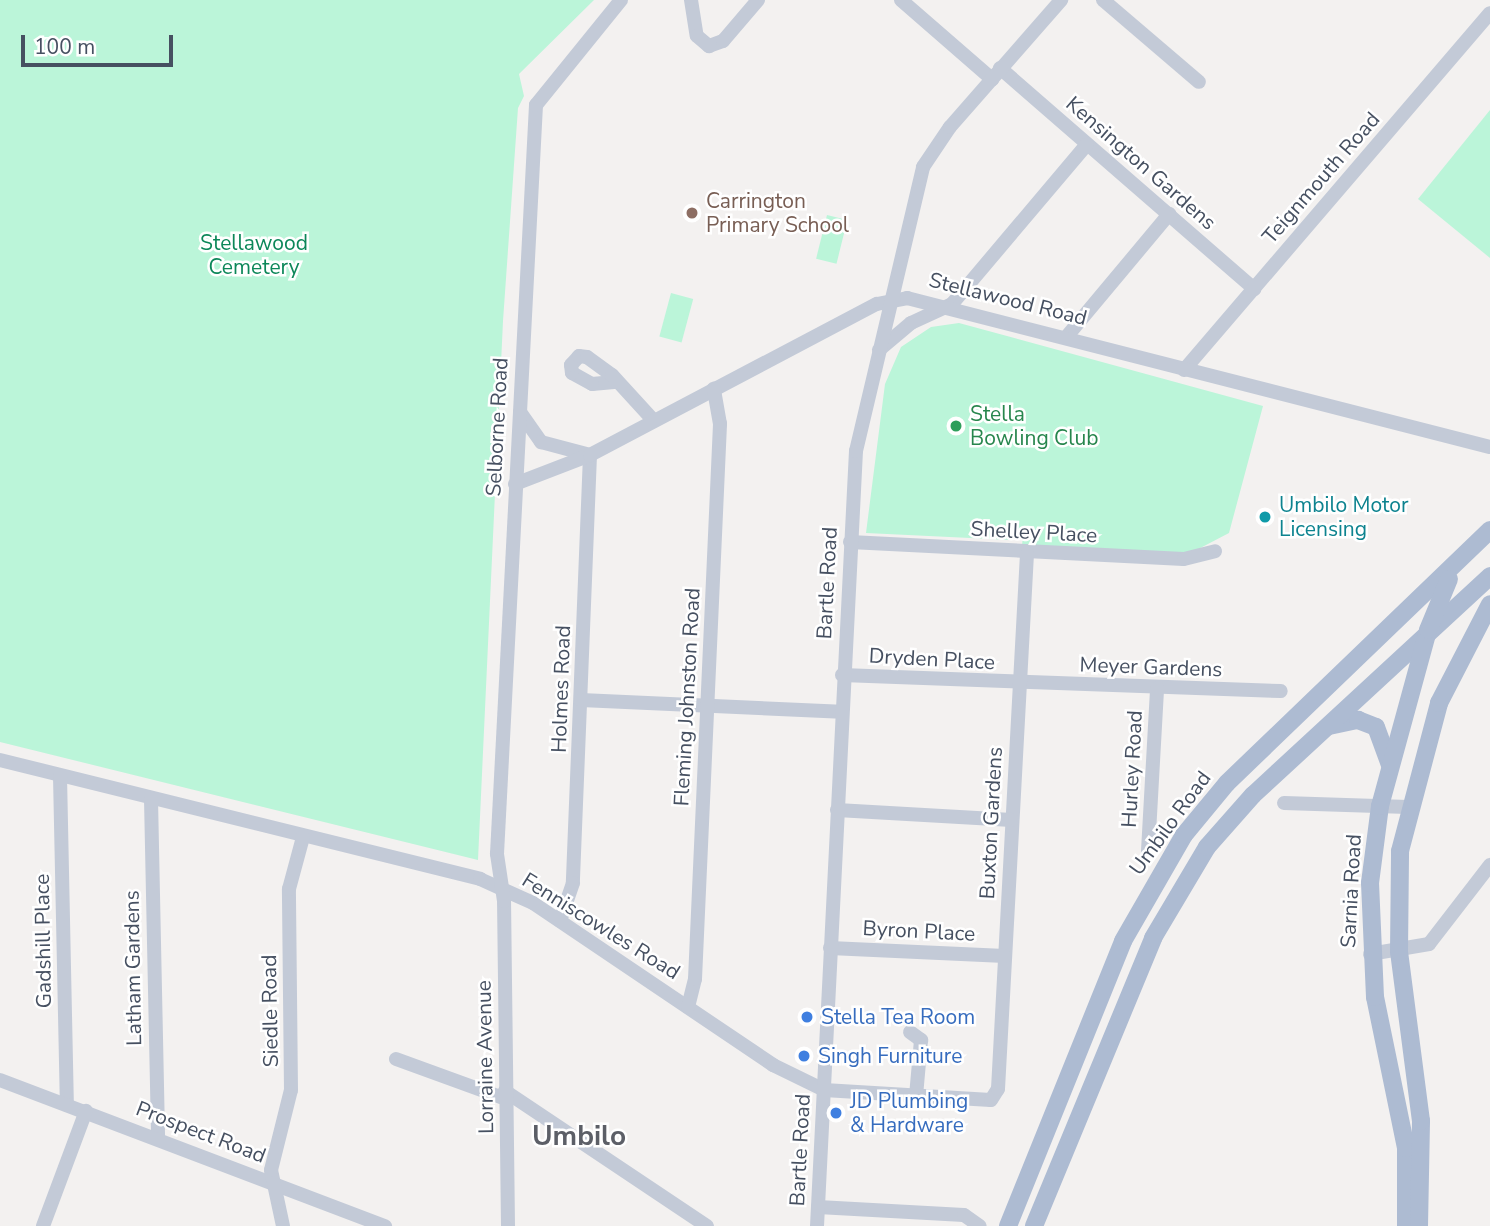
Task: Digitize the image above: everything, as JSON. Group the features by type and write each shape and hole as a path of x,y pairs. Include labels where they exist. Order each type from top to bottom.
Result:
{"main road":[{"name":"Umbilo Road","path":"1009,1226 1123,941 1184,835 1227,782 1456,567 1490,530"},
{"name":"Sarnia Road","path":"1406,1226 1406,1148 1370,954 1370,883 1380,806 1390,769 1428,630 1456,567"},
{"name":"Umbilo Road","path":"1034,1226 1173,899 1234,814 1428,630 1490,576"},
{"path":"1419,1226 1421,1121 1399,952 1397,882 1408,807 1440,703 1490,604"},
{"path":"1324,728 1370,723 1384,738 1390,769"}],"street":[{"name":"Selborne Road","path":"499,887 515,484 537,100 621,0"},
{"path":"691,0 697,36 709,46 723,41 758,0"},
{"name":"Kensington Gardens","path":"901,0 1087,144 1254,289"},
{"name":"Bartle Road","path":"817,1226 842,676 856,451 923,167 996,74 1061,0"},
{"path":"1103,0 1199,82"},
{"name":"Teignmouth Road","path":"1184,370 1490,13"},
{"path":"879,350 911,323 952,304 1087,144"},
{"path":"1068,335 1169,214"},
{"path":"515,484 590,455 891,299"},
{"name":"Stellawood Road","path":"891,299 952,304 1184,370 1486,449"},
{"path":"614,382 654,421"},
{"name":"Fleming Johnston Road","path":"688,1007 695,979 720,424 714,389"},
{"path":"519,410 541,442 590,455"},
{"name":"Holmes Road","path":"559,921 573,883 590,455"},
{"name":"Shelley Place","path":"850,542 1027,554 1184,559 1215,551"},
{"name":"Buxton Gardens","path":"998,1094 1027,554"},
{"name":"Dryden Place","path":"842,676 1019,684"},
{"name":"Meyer Gardens","path":"1019,684 1281,691"},
{"name":"Hurley Road","path":"1148,851 1157,688"},
{"path":"581,700 841,712"},
{"name":"Fenniscowles Road","path":"0,760 499,887 559,921 773,1065 824,1090 986,1100 998,1094"},
{"name":"Gadshill Place","path":"60,776 67,1105"},
{"name":"Latham Gardens","path":"151,799 158,1137"},
{"path":"1284,803 1408,807"},
{"path":"837,810 1012,820"},
{"name":"Siedle Road","path":"271,1182 291,1090 289,889 303,837"},
{"path":"1370,954 1399,952 1435,939 1490,864"},
{"name":"Lorraine Avenue","path":"499,887 509,1226"},
{"name":"Byron Place","path":"830,948 1006,956"},
{"path":"910,1031 921,1040 916,1096"},
{"path":"396,1059 506,1095 707,1226"},
{"name":"Prospect Road","path":"0,1080 158,1137 385,1226"},
{"path":"46,1225 86,1111"},
{"path":"271,1182 282,1226"},
{"path":"818,1206 964,1215 980,1226"}],"green space":[{"name":"Stellawood Cemetery","path":"0,0 594,0 519,74 524,96 518,108 503,321 478,860 0,742"},
{"path":"1490,110 1490,258 1418,199"},
{"path":"827,215 847,220 836,264 816,259"},
{"path":"671,293 693,299 682,342 659,336"},
{"path":"959,323 1263,406 1229,533 1185,556 1022,546 1023,535 1012,540 866,533 885,384 901,347 931,327"}],"place":[{"name":"Carrington Primary School","path":"692,213"},
{"name":"Stella Bowling Club","path":"956,426"},
{"name":"Umbilo Motor Licensing","path":"1265,517"},
{"name":"Stella Tea Room","path":"807,1017"},
{"name":"Singh Furniture","path":"804,1056"},
{"name":"JD Plumbing & Hardware","path":"836,1113"}],"district":[{"name":"Umbilo","path":"579,1136"}]}
